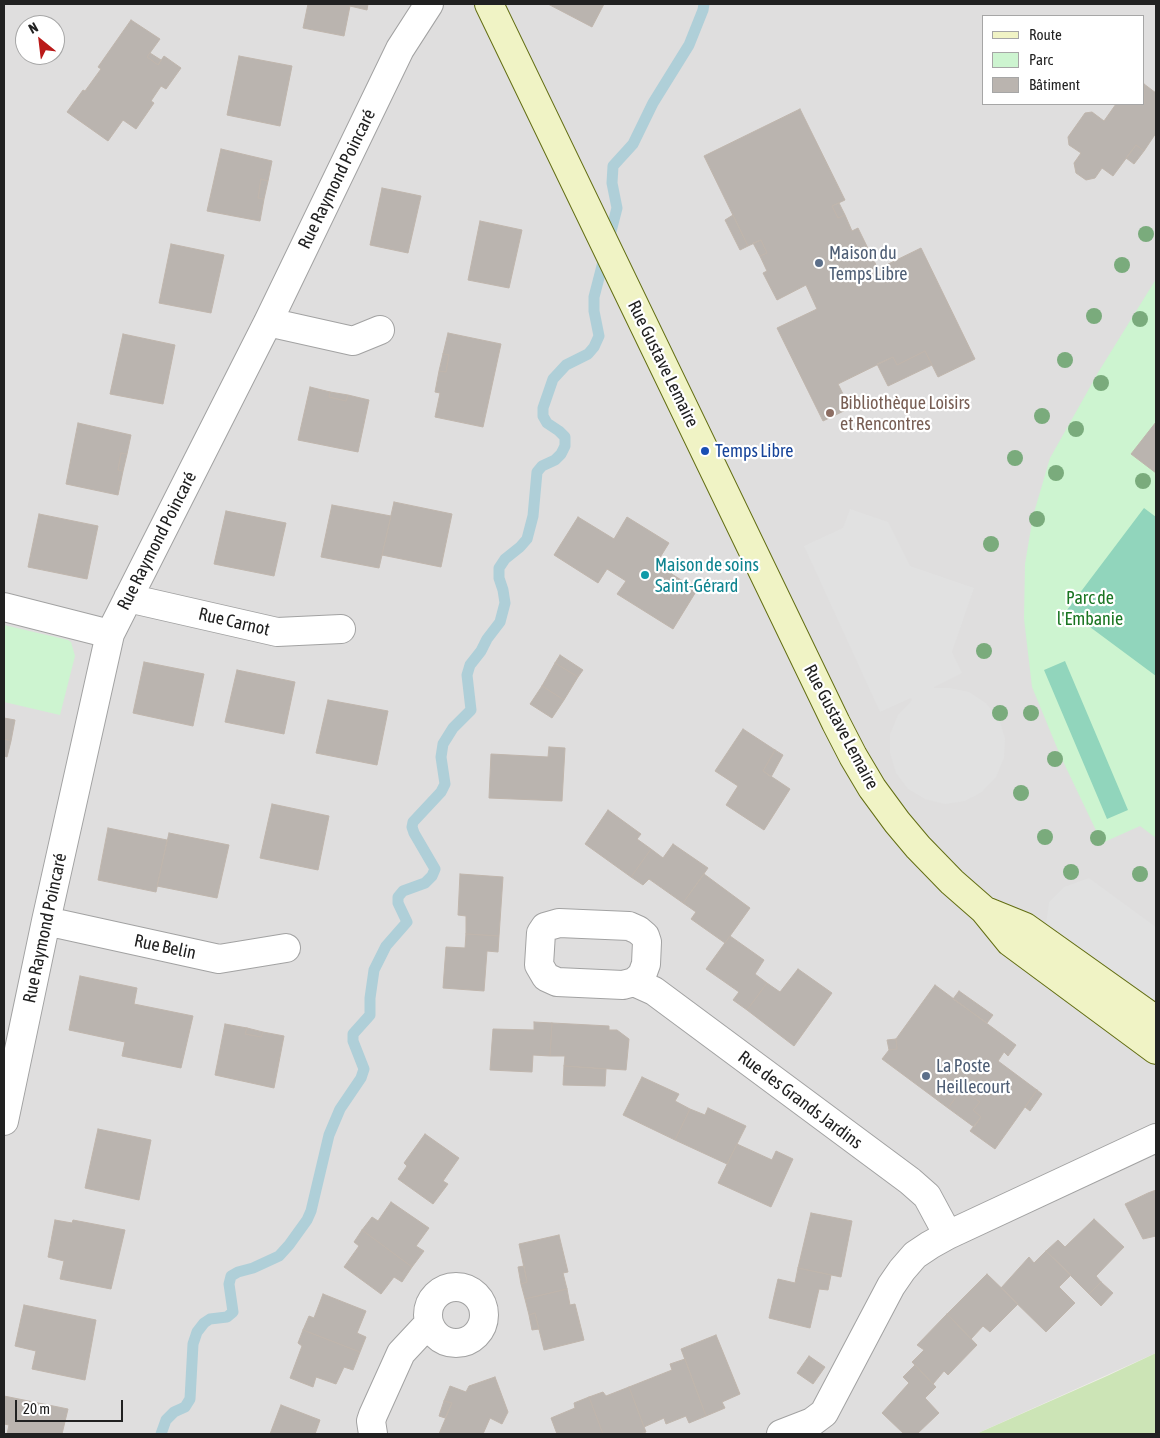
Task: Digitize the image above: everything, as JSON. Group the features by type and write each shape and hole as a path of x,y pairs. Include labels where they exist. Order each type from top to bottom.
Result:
{"street":[{"name":"Rue Raymond Poincaré","path":"4,1121 8,1079 46,921 110,634 268,322 400,48 429,4"},
{"name":"Rue Gustave Lemaire","path":"489,4 853,756 872,788 913,841 952,882 984,910 1010,942 1156,1050"},
{"path":"268,322 353,341 380,330"},
{"name":"Rue Carnot","path":"128,598 277,632 341,629"},
{"path":"4,607 110,634"},
{"name":"Rue Gustave Lemaire","path":"984,910 1025,927 1156,1020"},
{"name":"Rue Belin","path":"46,921 219,959 286,948"},
{"name":"Rue des Grands Jardins","path":"634,982 654,991 910,1181 927,1196 948,1235"},
{"path":"780,1434 812,1422 824,1413 891,1286 902,1270 916,1256 930,1245 948,1235 1156,1138"},
{"path":"373,1434 371,1421 373,1415 401,1353 429,1323"}],"shaded area":[{"path":"4,4 1156,4 1156,1353 976,1434 4,1434"},
{"path":"850,509 888,522 910,566 974,588 952,652 962,673 934,688 949,688 969,692 986,703 999,719 1005,738 1004,758 996,777 982,792 965,801 945,804 925,799 908,789 896,773 890,753 890,734 898,715 912,700 911,698 880,712 804,546 843,528"},
{"path":"1089,878 1156,927 1156,1005 1046,925 1049,902 1064,887"}],"green space":[{"name":"Parc de l'Embanie","path":"1156,279 1156,838 1140,826 1102,843 1060,755 1032,687 1024,619 1025,564 1033,516 1050,458 1099,371"},
{"path":"1144,508 1156,517 1156,676 1067,610"},
{"path":"4,625 71,642 75,656 60,715 4,702"},
{"path":"1065,661 1128,810 1107,819 1044,670"},
{"path":"1156,1353 1156,1434 976,1434 1107,1376"}],"building":[{"path":"308,4 368,4 367,10 350,6 344,36 303,28"},
{"path":"548,4 604,4 592,27"},
{"path":"131,20 160,39 147,57 158,65 164,56 181,68 166,89 161,86 151,101 154,103 136,129 123,120 108,141 67,112 101,69 98,67"},
{"path":"150,53 161,60 158,65 147,57"},
{"path":"239,56 292,66 280,126 227,115"},
{"path":"1145,85 1156,93 1156,133 1144,151 1136,145 1113,176 1102,168 1095,178 1086,180 1076,173 1074,163 1081,153 1069,145 1068,137 1085,113 1092,112 1104,121 1115,105 1145,105"},
{"name":"Maison du Temps Libre","path":"800,109 845,200 832,206 838,218 845,215 852,231 858,228 878,269 921,248 975,359 938,377 925,351 897,365 893,357 838,384 850,408 823,421 777,328 817,309 806,285 777,300 763,273 767,271 760,256 767,253 761,240 748,246 704,156"},
{"path":"1136,145 1144,151 1134,164 1126,158"},
{"path":"221,149 272,161 268,181 261,179 258,198 264,199 260,221 207,211"},
{"path":"261,179 268,181 264,199 258,198"},
{"path":"382,188 421,196 408,253 370,245"},
{"path":"839,203 845,215 838,218 832,206"},
{"path":"733,215 748,246 740,250 725,220"},
{"path":"480,221 522,230 509,288 468,280"},
{"path":"761,240 767,253 760,256 753,243"},
{"path":"171,244 224,255 211,313 159,303"},
{"path":"448,333 501,344 483,427 435,417 440,393 435,392 439,371 446,372 449,355 443,354"},
{"path":"123,334 175,345 163,404 110,394"},
{"path":"925,351 932,365 888,386 877,364 893,357 897,365"},
{"path":"443,354 449,355 446,372 439,371"},
{"path":"310,387 330,392 329,397 346,401 348,395 369,400 358,452 298,440"},
{"path":"330,392 348,395 346,401 329,397"},
{"path":"1156,422 1156,473 1131,454"},
{"path":"78,423 131,435 127,454 121,453 118,470 123,471 118,495 66,484"},
{"path":"121,453 127,454 123,471 118,470"},
{"path":"394,502 452,514 441,567 382,555"},
{"path":"332,505 391,516 379,568 321,557"},
{"path":"226,511 286,523 274,576 214,564"},
{"path":"39,514 98,526 87,579 28,567"},
{"name":"Maison de soins Saint-Gérard","path":"578,517 614,539 627,517 669,543 656,564 697,590 673,629 617,594 626,581 607,569 598,583 554,555"},
{"path":"560,655 583,670 578,677 555,663"},
{"path":"144,662 204,674 193,726 133,713"},
{"path":"555,663 578,677 564,700 542,686"},
{"path":"237,670 295,682 284,734 225,722"},
{"path":"542,686 564,700 552,718 530,704"},
{"path":"328,700 388,711 377,765 316,753"},
{"path":"4,718 15,720 11,741 4,739"},
{"path":"743,729 775,750 763,771 790,789 764,830 726,805 738,786 715,771"},
{"path":"4,739 11,741 7,757 4,756"},
{"path":"549,747 565,748 562,801 489,798 491,754 548,757"},
{"path":"775,750 783,755 771,777 763,771"},
{"path":"272,804 329,816 318,870 260,858"},
{"path":"608,810 641,834 637,839 651,849 631,877 585,844"},
{"path":"108,828 167,840 156,892 98,880"},
{"path":"169,833 229,845 217,898 157,886"},
{"path":"673,844 708,868 683,903 649,879 643,885 631,877 651,849 663,858"},
{"path":"460,874 503,877 499,936 466,934 466,916 458,915"},
{"path":"704,874 750,908 725,943 691,919 696,912 683,903"},
{"path":"466,934 499,936 498,952 487,951 484,991 443,988 446,947 465,948"},
{"path":"730,936 764,960 755,974 767,983 747,1010 733,1000 739,992 706,969"},
{"path":"798,969 832,993 794,1046 747,1010 767,983 780,992"},
{"path":"80,976 137,988 134,1004 193,1016 181,1068 122,1056 125,1042 69,1030"},
{"path":"935,985 1016,1045 1008,1056 1004,1052 998,1061 1037,1090 995,1149 970,1131 981,1117 973,1110 980,1102 962,1089 948,1108 882,1059 889,1050 897,1049 896,1039"},
{"path":"959,991 993,1015 987,1023 953,999"},
{"path":"534,1022 552,1023 550,1056 533,1055 532,1072 490,1070 493,1029 534,1030"},
{"path":"552,1023 609,1026 609,1030 617,1030 629,1039 626,1070 564,1066 565,1056 550,1056"},
{"path":"225,1024 247,1028 245,1034 261,1037 263,1032 284,1036 274,1088 215,1075"},
{"path":"247,1028 263,1032 261,1037 245,1034"},
{"path":"896,1039 897,1049 889,1050 887,1040"},
{"path":"564,1066 606,1069 605,1086 563,1085"},
{"path":"642,1077 679,1094 675,1101 690,1109 675,1140 623,1115"},
{"path":"962,1089 980,1102 973,1110 981,1117 974,1127 948,1108"},
{"path":"1037,1090 1042,1094 1030,1111 1025,1107"},
{"path":"708,1108 746,1126 727,1164 675,1140 690,1109 705,1115"},
{"path":"98,1129 151,1140 139,1200 85,1188"},
{"path":"425,1134 459,1158 443,1181 448,1184 433,1204 398,1179 407,1166 404,1163"},
{"path":"737,1144 772,1160 776,1151 793,1159 771,1207 718,1183"},
{"path":"1156,1190 1156,1236 1143,1239 1125,1204"},
{"path":"391,1202 429,1228 416,1246 424,1251 412,1267 362,1230 372,1217 378,1221"},
{"path":"811,1213 852,1221 841,1277 798,1268"},
{"path":"1094,1219 1124,1247 1096,1276 1101,1282 1089,1294 1046,1251 1058,1240 1065,1247"},
{"path":"55,1220 72,1223 73,1220 125,1230 111,1289 60,1279 64,1261 48,1257"},
{"path":"362,1230 412,1267 402,1282 394,1277 381,1294 344,1267 359,1246 354,1242"},
{"path":"559,1235 568,1272 563,1273 567,1289 525,1299 521,1284 527,1282 519,1244"},
{"path":"1046,1251 1071,1275 1059,1287 1075,1303 1046,1332 1001,1288 1029,1257 1034,1263"},
{"path":"524,1266 527,1282 521,1284 518,1267"},
{"path":"798,1268 831,1275 828,1290 819,1289 810,1328 769,1318 778,1279 795,1283"},
{"path":"987,1274 1018,1304 990,1332 983,1326 971,1339 947,1314"},
{"path":"1101,1282 1113,1293 1101,1306 1089,1294"},
{"path":"567,1289 570,1305 575,1304 584,1340 544,1350 535,1313 529,1315 525,1299"},
{"path":"323,1294 366,1311 357,1333 366,1337 360,1352 303,1330 309,1316 314,1318"},
{"path":"24,1305 96,1320 85,1380 32,1369 36,1351 15,1346"},
{"path":"535,1313 539,1329 532,1330 529,1315"},
{"path":"947,1314 977,1345 948,1375 944,1371 933,1384 912,1362 924,1350 917,1345"},
{"path":"303,1330 360,1352 353,1370 344,1367 336,1384 316,1377 313,1387 290,1378 302,1346 298,1343"},
{"path":"716,1335 740,1394 722,1402 725,1408 706,1416 681,1349"},
{"path":"809,1356 825,1367 813,1384 797,1373"},
{"path":"685,1359 706,1416 689,1423 686,1416 666,1424 664,1418 644,1427 629,1387 672,1370 670,1364"},
{"path":"915,1365 936,1387 925,1398 939,1413 917,1434 904,1434 882,1413 909,1383 903,1377"},
{"path":"495,1377 508,1412 502,1424 490,1418 483,1434 439,1434 452,1403 444,1401 450,1386 466,1392 469,1386"},
{"path":"629,1387 646,1432 639,1434 603,1434 589,1397 603,1392 606,1396"},
{"path":"4,1396 68,1409 62,1434 7,1434 9,1425 4,1424"},
{"path":"589,1397 603,1434 557,1434 551,1418 575,1408 574,1403"},
{"path":"444,1401 452,1403 445,1418 439,1416"},
{"path":"281,1405 320,1420 315,1434 270,1434"}],"waterway":[{"path":"161,1434 166,1420 174,1412 185,1407 190,1399 193,1344 197,1332 210,1319 227,1317 233,1312 229,1284 231,1276 279,1256 307,1220 311,1211 329,1135 340,1109 361,1078 364,1069 353,1041 353,1034 370,1015 370,998 374,970 386,946 407,922 398,903 398,897 403,891 425,883 432,876 435,869 414,833 413,822 441,792 445,784 441,757 443,744 453,728 471,710 467,675 470,665 500,622 505,603 499,578 499,568 505,559 527,539 533,516 537,472 542,466 555,460 565,446 565,437 547,423 543,416 543,408 553,379 566,365 588,354 599,336 594,311 594,297 617,208 612,183 613,166 633,144 653,103 689,45 704,4"}],"place":[{"name":"Maison du Temps Libre","path":"819,263"},
{"name":"Bibliothèque Loisirs et Rencontres","path":"830,413"},
{"name":"Temps Libre","path":"705,451"},
{"name":"Maison de soins Saint-Gérard","path":"645,575"},
{"name":"La Poste Heillecourt","path":"926,1076"}]}
